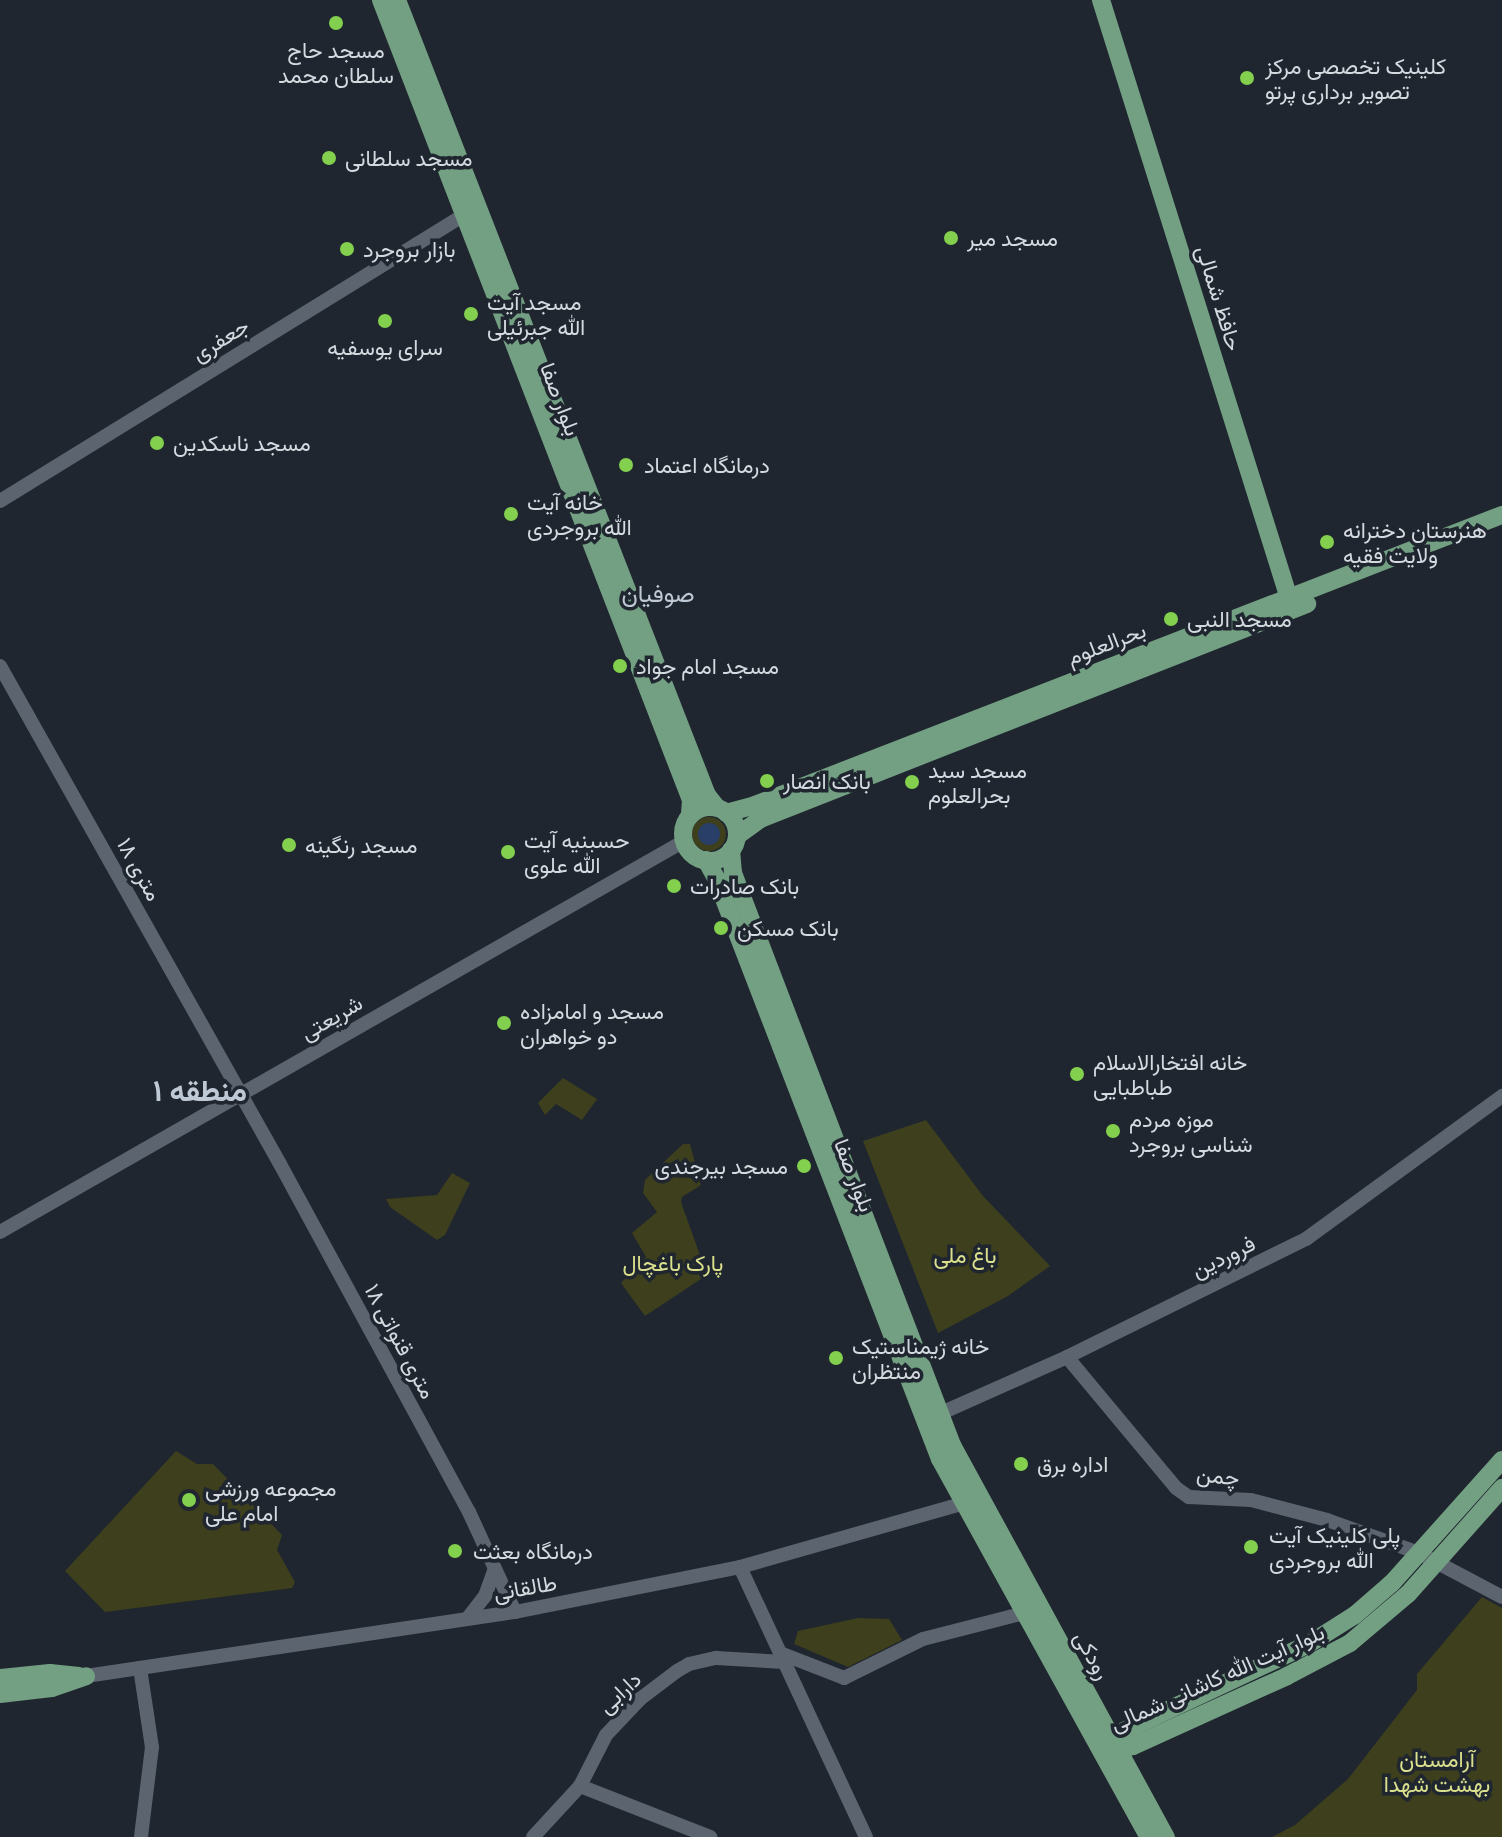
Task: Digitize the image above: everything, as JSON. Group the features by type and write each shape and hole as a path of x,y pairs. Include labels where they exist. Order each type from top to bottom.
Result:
{"main road":[{"name":"بلوار صفا","path":"381,0 464,215 707,795 722,810"},
{"name":"بلوار صفا","path":"397,0 691,800 690,816"},
{"name":"حافظ شمالی","path":"1101,0 1291,604"},
{"name":"بحرالعلوم","path":"734,843 760,819 1502,515"},
{"name":"بحرالعلوم","path":"722,810 769,800 1502,527"},
{"path":"699,809 722,810 735,824 734,843 717,859 706,860 690,852 684,841 685,825 690,816 699,809"},
{"name":"بلوار صفا","path":"734,843 733,873 791,1050"},
{"name":"بلوار صفا","path":"706,860 791,1050 876,1273 927,1429 972,1501"},
{"name":"بلوار صفا","path":"876,1273 939,1414 972,1501"},
{"name":"بلوار آیت الله کاشانی شمالی","path":"1110,1747 1287,1676 1350,1643 1387,1614 1502,1460"},
{"name":"بلوار آیت الله کاشانی شمالی","path":"1428,1557 1502,1488"},
{"name":"رودکی","path":"972,1501 1024,1613 1110,1747 1149,1837"},
{"name":"رودکی","path":"972,1501 1094,1724"},
{"path":"0,1678 50,1673 86,1676"},
{"path":"0,1694 52,1688 86,1676"},
{"name":"رودکی","path":"1125,1778 1166,1837"}],"street":[{"name":"جعفری","path":"0,501 464,215"},
{"name":"۱۸ متری","path":"0,666 242,1094"},
{"name":"شریعتی","path":"0,1232 684,841"},
{"name":"۱۸ متری قنواتی","path":"242,1094 463,1500 515,1612"},
{"name":"فروردین","path":"939,1414 1067,1357 1306,1239 1502,1096"},
{"name":"چمن","path":"1067,1357 1176,1488 1189,1497 1251,1500 1327,1520 1428,1557 1502,1597"},
{"name":"طالقانی","path":"86,1676 515,1612 740,1567 972,1501"},
{"path":"740,1567 866,1837"},
{"path":"467,1619 485,1596 495,1569"},
{"name":"دارابی","path":"533,1837 580,1786 606,1735 640,1699 689,1664 716,1658 782,1658 844,1678 923,1639 1024,1613"},
{"path":"140,1668 152,1747 141,1837"},
{"path":"580,1786 710,1837"}],"green space":[{"path":"709,817 721,822 726,834 721,846 709,851 697,846 692,834 697,822"},
{"path":"563,1078 597,1099 582,1120 556,1104 545,1115 538,1103"},
{"name":"باغ ملی","path":"926,1120 983,1196 1050,1266 1008,1296 938,1333 863,1141"},
{"name":"پارک باغچال","path":"683,1144 690,1144 701,1185 682,1197 681,1202 707,1275 645,1316 621,1283 646,1257 632,1233 657,1212 643,1193 645,1180"},
{"path":"452,1173 470,1183 445,1235 437,1240 390,1207 386,1199 437,1195"},
{"name":"مجموعه ورزشی امام علی","path":"176,1451 197,1464 213,1464 282,1535 277,1550 295,1582 292,1588 105,1612 65,1571"},
{"name":"آرامستان بهشت شهدا","path":"1482,1597 1502,1608 1502,1837 1272,1837 1295,1825 1348,1779 1417,1690 1417,1674"},
{"path":"858,1618 889,1619 902,1640 848,1667 794,1644 798,1631"}],"water":[{"path":"709,823 717,826 720,834 717,842 709,845 701,842 698,834 701,826"}],"place":[{"name":"مسجد حاج سلطان محمد","path":"336,23"},
{"name":"کلینیک تخصصی مرکز تصویر برداری پرتو","path":"1247,78"},
{"name":"مسجد سلطانی","path":"329,158"},
{"name":"مسجد میر","path":"951,238"},
{"name":"بازار بروجرد","path":"347,249"},
{"name":"مسجد آیت الله جبرئیلی","path":"471,314"},
{"name":"سرای یوسفیه","path":"385,321"},
{"name":"مسجد ناسکدین","path":"157,443"},
{"name":"درمانگاه اعتماد","path":"626,465"},
{"name":"خانه آیت الله بروجردی","path":"511,514"},
{"name":"هنرستان دخترانه ولایت فقیه","path":"1327,542"},
{"name":"مسجد النبی","path":"1171,619"},
{"name":"مسجد امام جواد","path":"620,666"},
{"name":"بانک انصار","path":"767,781"},
{"name":"مسجد سید بحرالعلوم","path":"912,782"},
{"name":"مسجد رنگینه","path":"289,845"},
{"name":"حسینیه آیت الله علوی","path":"508,852"},
{"name":"بانک صادرات","path":"674,886"},
{"name":"بانک مسکن","path":"721,928"},
{"name":"مسجد و امامزاده دو خواهران","path":"504,1023"},
{"name":"خانه افتخارالاسلام طباطبایی","path":"1077,1074"},
{"name":"موزه مردم شناسی بروجرد","path":"1113,1131"},
{"name":"مسجد بیرجندی","path":"804,1166"},
{"name":"خانه ژیمناستیک منتظران","path":"836,1358"},
{"name":"اداره برق","path":"1021,1464"},
{"name":"مجموعه ورزشی امام علی","path":"189,1500"},
{"name":"پلی کلینیک آیت الله بروجردی","path":"1251,1547"},
{"name":"درمانگاه بعثت","path":"455,1551"}],"district":[{"name":"صوفیان","path":"658,594"},
{"name":"منطقه ۱","path":"200,1090"}]}
